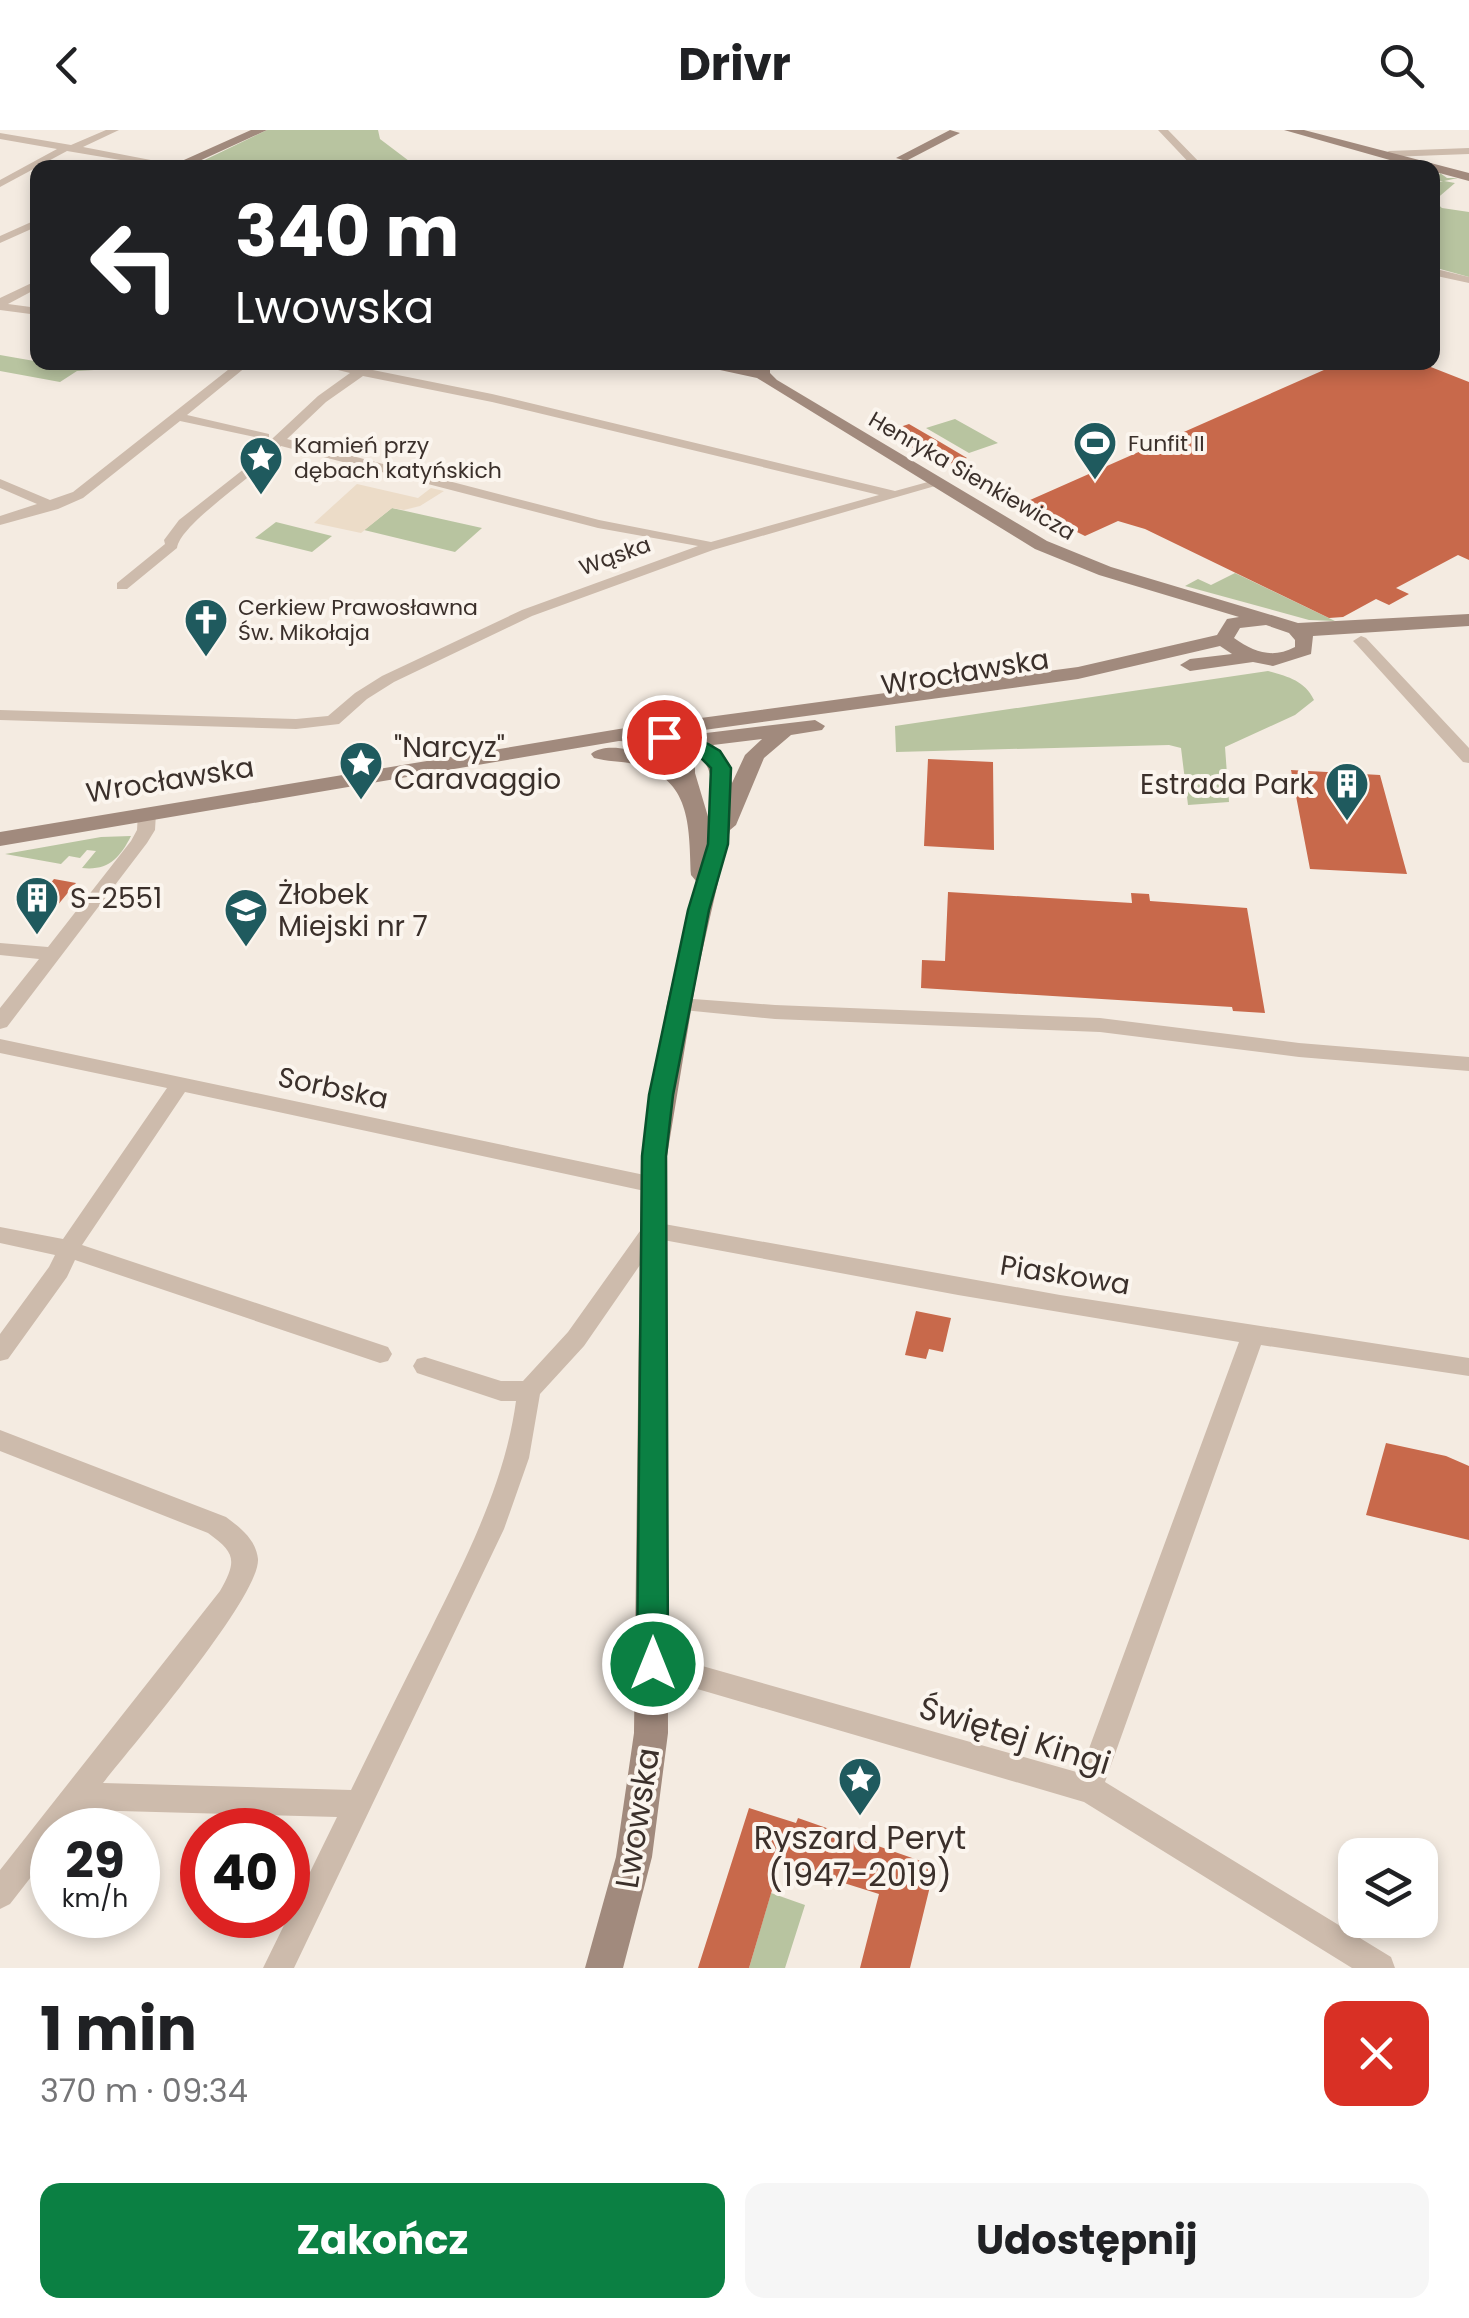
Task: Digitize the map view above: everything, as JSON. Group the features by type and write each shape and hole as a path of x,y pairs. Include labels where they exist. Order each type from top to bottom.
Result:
{"main road":[{"path":"189,160 261,130"},
{"path":"1290,130 1428,160"},
{"path":"928,160 927,154 956,132"},
{"path":"901,160 956,132"},
{"path":"1440,165 1469,177"},
{"name":"Henryka Sienkiewicza","path":"765,370 935,484 1026,538 1074,560 1296,629"},
{"name":"Henryka Sienkiewicza","path":"1184,593 1218,614 1226,634 1252,657"},
{"name":"Wrocławska","path":"0,838 468,764 619,735 1046,678 1202,647 1244,620 1267,619"},
{"path":"1296,629 1467,625"},
{"path":"1296,629 1306,639 1304,650 1467,625"},
{"name":"Wrocławska","path":"468,764 504,768 785,730 1252,657 1283,660 1304,650"},
{"path":"687,742 713,721"},
{"path":"718,844 748,765 760,748 785,730"},
{"name":"Wrocławska","path":"619,735 687,742"},
{"name":"Lwowska","path":"604,1968 630,1876 644,1805 653,1664 653,1230 661,1095 702,890 718,844 721,768 713,755 687,742 681,758 698,816 702,890"},
{"path":"601,754 651,761 675,774 689,790"}],"street":[{"path":"52,160 68,148 114,130"},
{"path":"1163,130 1192,160"},
{"path":"0,136 139,160"},
{"path":"1423,158 1469,151"},
{"path":"0,187 30,174"},
{"path":"0,240 30,226"},
{"path":"1440,272 1469,280"},
{"path":"0,305 30,287"},
{"path":"0,305 30,311"},
{"path":"0,319 16,309"},
{"path":"0,521 78,495 236,370"},
{"path":"350,370 630,430 892,494"},
{"path":"122,586 172,545 170,540 184,523 263,461 271,439 360,372"},
{"path":"180,416 450,487 621,528 702,542 708,547"},
{"path":"0,483 53,506"},
{"name":"Wąska","path":"0,715 296,724 333,721 361,696 429,657 527,613 708,547 935,484"},
{"path":"1361,641 1469,758"},
{"path":"0,1022 138,843 146,830 147,813"},
{"path":"0,949 53,954"},
{"path":"680,1004 774,1012 1100,1025 1299,1050 1469,1064"},
{"name":"Sorbska","path":"0,1046 654,1185"},
{"path":"0,1352 59,1271 68,1249 181,1084"},
{"path":"278,1968 491,1525 527,1427 529,1391 576,1339 653,1230"},
{"name":"Piaskowa","path":"653,1230 888,1276 1469,1367"},
{"path":"0,1235 68,1249 380,1354"},
{"path":"1088,1790 1252,1336"},
{"path":"425,1366 500,1391 529,1391"},
{"path":"0,1440 216,1525 237,1538 246,1554 243,1576 229,1599 0,1894"},
{"name":"Świętej Kingi","path":"653,1664 1112,1800 1380,1968"},
{"path":"76,1796 359,1804"}],"green space":[{"path":"267,130 378,130 380,139 408,160 205,160"},
{"path":"1440,173 1458,178 1444,181 1455,183 1440,196"},
{"path":"1440,206 1469,212 1469,277 1440,269"},
{"path":"0,355 30,360 30,370 94,370 77,371 60,382 0,371"},
{"path":"955,419 998,443 969,453 926,428"},
{"path":"392,508 482,528 455,552 364,530"},
{"path":"276,522 332,536 312,552 255,538"},
{"path":"1235,573 1335,621 1309,620 1185,586 1198,579 1211,585"},
{"path":"1268,671 1300,684 1314,700 1295,715 1225,747 1229,802 1188,805 1181,748 1169,745 896,752 895,726"},
{"path":"131,836 118,857 99,867 82,868 96,851 87,850 80,858 69,856 61,864 5,854 101,837"},
{"path":"771,1893 805,1905 785,1968 749,1968"}],"shaded area":[{"path":"357,484 418,498 431,488 444,491 420,506 392,508 361,533 314,523"}],"building":[{"path":"1324,370 1438,370 1469,382 1469,560 1458,555 1396,588 1409,594 1389,605 1376,599 1343,617 1329,618 1145,529 1118,521 1085,536 1021,504"},
{"path":"909,424 967,458 943,466 885,432"},
{"path":"928,759 993,762 994,850 924,846"},
{"name":"Estrada Park","path":"1291,770 1380,775 1407,874 1310,869"},
{"path":"54,879 76,883 47,918 25,914"},
{"path":"948,892 1132,903 1131,893 1149,894 1150,901 1247,908 1265,1013 1233,1011 1232,1007 921,988 922,960 945,961"},
{"path":"916,1311 951,1318 943,1352 929,1349 926,1359 905,1355"},
{"path":"1386,1443 1446,1456 1469,1466 1469,1540 1366,1515"},
{"path":"749,1808 796,1823 798,1818 935,1866 910,1968 860,1968 879,1894 780,1863 749,1968 698,1968"}],"place":[{"name":"Funfit II","path":"1095,481"},
{"name":"Kamień przy dębach katyńskich","path":"261,496"},
{"name":"Cerkiew Prawosławna Św. Mikołaja","path":"206,658"},
{"name":"\"Narcyz\" Caravaggio","path":"361,801"},
{"name":"Estrada Park","path":"1347,822"},
{"name":"S-2551","path":"37,936"},
{"name":"Żłobek Miejski nr 7","path":"246,948"},
{"name":"Ryszard Peryt (1947-2019)","path":"860,1817"}],"route":[{"path":"653,1664 654,1156 661,1095 702,890 718,844 721,768 713,755 702,748 664,737"}]}
